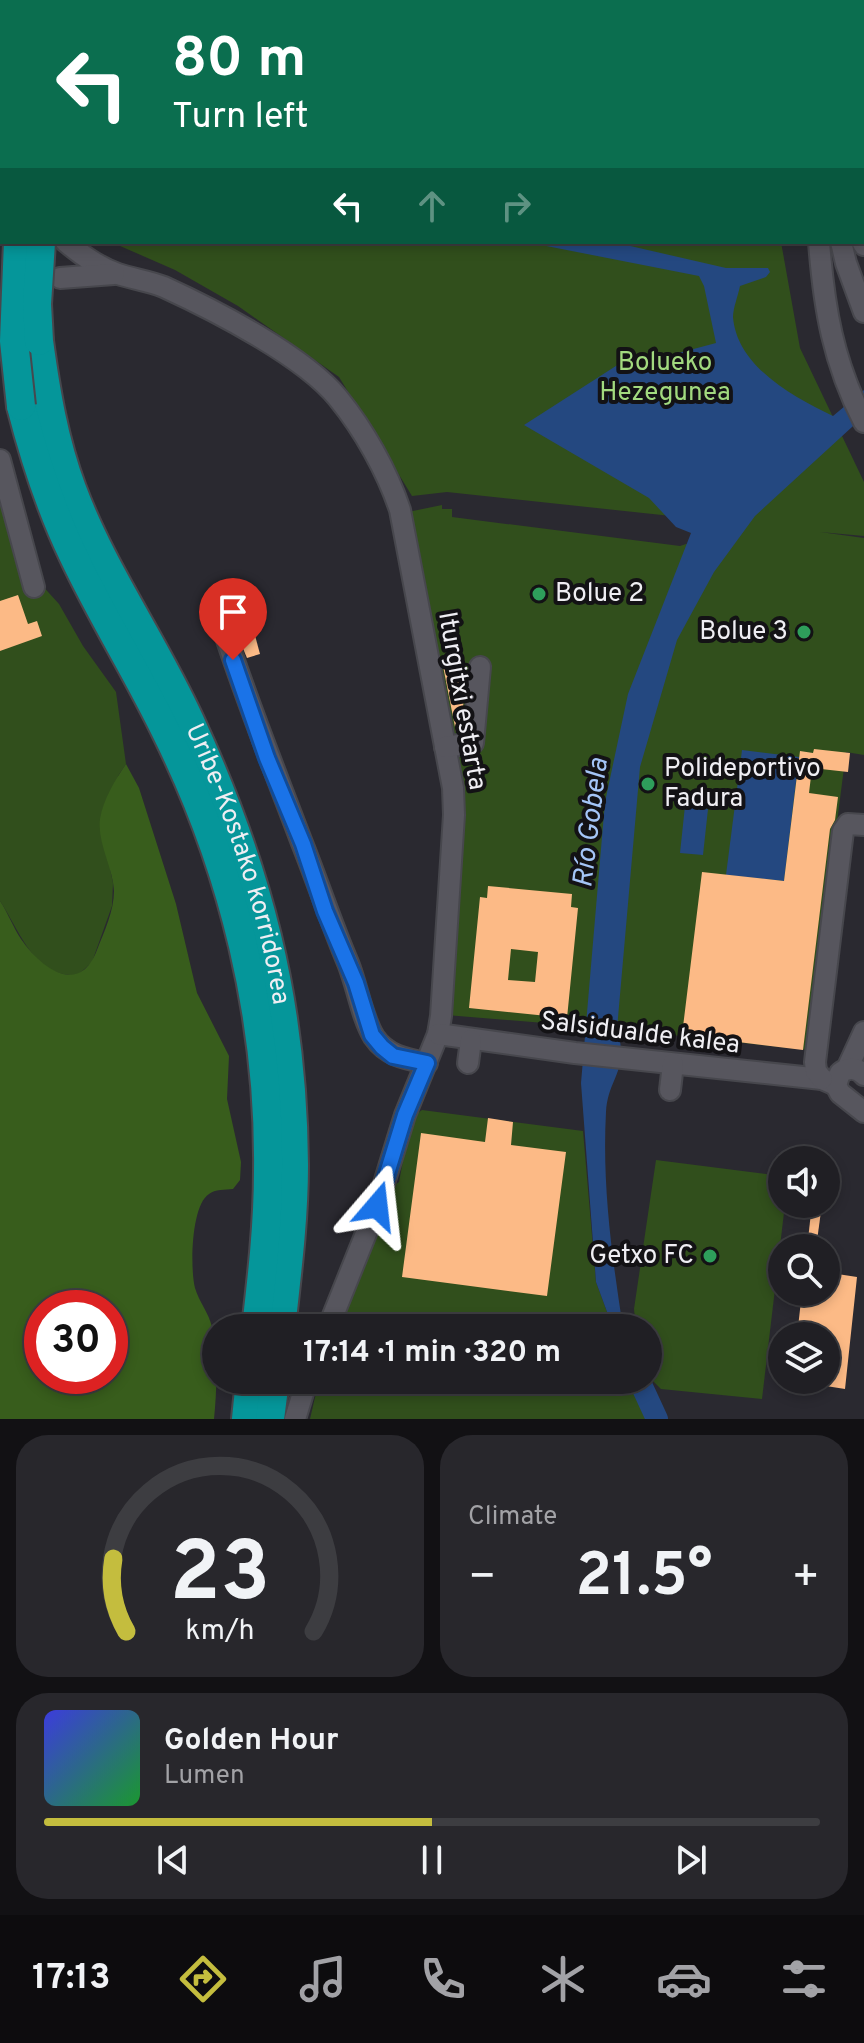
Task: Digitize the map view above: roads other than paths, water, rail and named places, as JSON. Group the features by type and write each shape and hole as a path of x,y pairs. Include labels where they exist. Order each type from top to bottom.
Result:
{"highway":[{"name":"Uribe-Kostako korridorea","path":"18,244 14,341 21,406 48,496 73,555 167,733 198,802 231,899 246,958 264,1068 269,1170 258,1314"},
{"name":"Uribe-Kostako korridorea","path":"41,244 37,304 39,341 47,402 72,490 98,547 189,718 215,776 242,846 274,957 289,1064 294,1167 282,1314"},
{"path":"246,1419 249,1394"},
{"path":"270,1419 273,1394"}],"street":[{"name":"Iturgitxi estarta","path":"69,244 91,261 118,274 153,282 200,303 308,371 338,397 392,485 400,510 453,788 454,815 438,1034 405,1115 377,1206 334,1314"},
{"path":"819,244 831,339 848,390 864,422"},
{"path":"842,244 863,310"},
{"path":"60,278 118,274"},
{"path":"0,460 34,587"},
{"path":"226,637 248,706 303,844 325,911 356,983 372,1035 393,1056 427,1063"},
{"path":"445,747 473,743 480,667"},
{"path":"864,825 848,824 843,831 816,1071 854,1086 864,1032"},
{"name":"Salsidualde kalea","path":"438,1034 854,1086"},
{"path":"468,1063 471,1040"},
{"path":"670,1090 673,1064"},
{"path":"295,1419 303,1394"}],"water":[{"path":"536,244 622,244 726,268 768,268 770,272 766,277 740,286 733,313 737,335 756,365 785,390 833,416 864,390 864,416 755,516 714,572 677,640 640,767 617,1029 621,1055 606,1112 605,1167 621,1314 608,1314 596,1282 581,1083 605,802 628,694 691,533 676,527 649,498 524,425 619,364 716,343 699,276"},
{"path":"742,750 799,757 784,881 726,875"},
{"path":"685,806 708,809 703,855 680,853"}],"waterway":[{"name":"Río Gobela","path":"645,1394 657,1419"}],"place":[{"name":"Bolue 2","path":"539,594"},
{"name":"Bolue 3","path":"804,632"},
{"name":"Polideportivo Fadura","path":"648,784"},
{"name":"Getxo FC","path":"710,1256"}],"park label":[{"name":"Bolueko Hezegunea","path":"665,378"}]}
